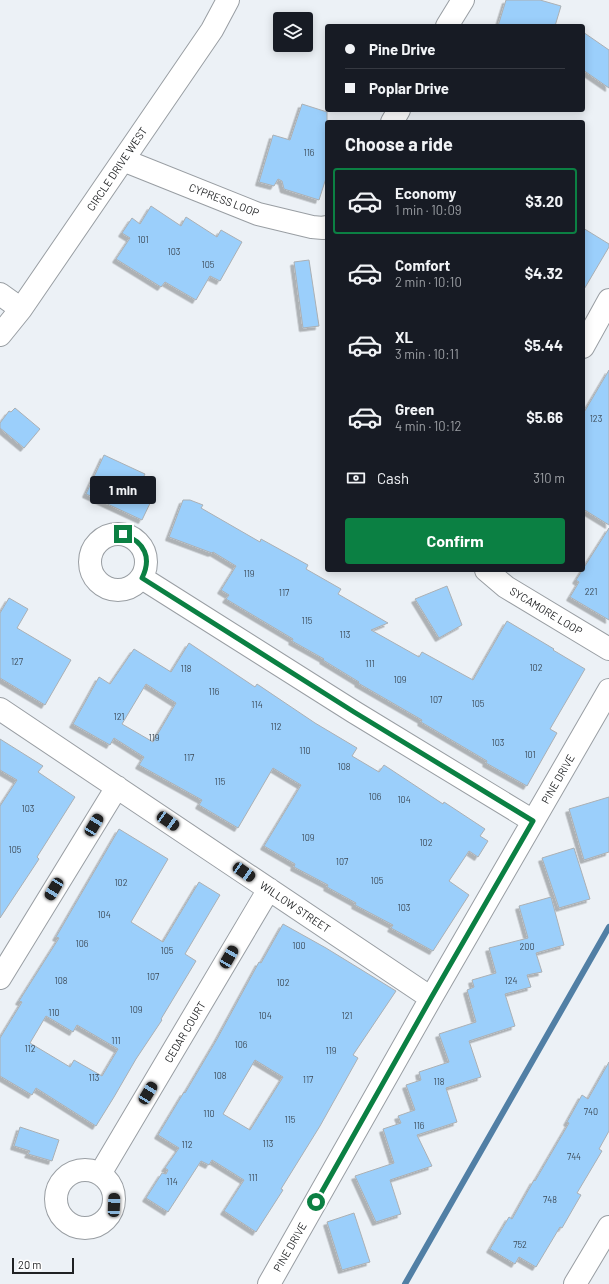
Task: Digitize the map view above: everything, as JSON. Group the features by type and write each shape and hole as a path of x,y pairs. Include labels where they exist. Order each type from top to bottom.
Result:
{"street":[{"name":"CIRCLE DRIVE WEST","path":"0,335 21,309 212,30 228,0"},
{"path":"449,24 463,0"},
{"name":"CYPRESS LOOP","path":"123,160 258,214 312,227 325,228"},
{"path":"0,294 21,309"},
{"path":"585,343 609,300"},
{"name":"SYCAMORE LOOP","path":"488,572 506,587 609,649"},
{"path":"142,578 354,712 533,821"},
{"name":"PINE DRIVE","path":"269,1284 431,998 609,690"},
{"name":"WILLOW STREET","path":"0,709 431,998"},
{"path":"0,978 117,787"},
{"name":"CEDAR COURT","path":"100,1174 269,889"},
{"path":"575,1284 609,1227"}],"building":[{"path":"506,0 540,0 561,6 556,24 499,24"},
{"path":"585,33 609,50 609,88 585,71"},
{"path":"302,104 327,112 327,120 325,120 325,181 319,200 284,189 282,181 278,179 274,186 259,182 273,135 290,140"},
{"path":"151,206 181,226 186,217 217,237 221,230 242,242 220,281 210,276 196,300 165,282 161,287 116,259 130,238 122,233 132,218 140,224"},
{"path":"585,229 609,244 609,247 585,288"},
{"path":"309,260 319,326 303,328 294,262"},
{"path":"609,370 609,525 585,510 585,411"},
{"path":"15,408 40,429 24,448 0,428 0,423 9,411 11,412"},
{"path":"104,455 145,474 138,488 154,495 142,520 86,494"},
{"path":"183,500 190,500 203,505 201,508 260,542 261,539 308,565 306,569 341,589 338,594 388,623 371,630 419,657 422,652 473,680 507,621 585,669 550,729 557,733 527,786 486,763 487,761 421,722 422,720 358,683 359,682 323,660 324,659 292,641 293,639 226,599 229,595 221,590 236,566 213,552 212,553 169,537"},
{"path":"609,528 609,620 570,597 579,582 576,580 581,572 585,572 585,566"},
{"path":"447,586 462,625 439,638 415,599"},
{"path":"9,598 28,609 17,628 71,660 45,705 0,678 0,613"},
{"path":"189,643 255,687 257,684 315,723 357,748 352,756 379,772 384,765 443,804 444,802 485,829 480,836 488,841 478,857 469,851 449,881 469,895 433,951 391,928 393,925 355,905 356,903 327,887 328,885 294,867 295,864 264,846 301,785 273,768 238,828 199,805 202,800 139,765 144,757 114,738 110,745 73,724 99,677 110,684 134,649 171,672","holes":["146,684 176,703 153,742 122,724"]},
{"path":"0,739 43,766 38,772 75,797 37,857 39,859 0,918 0,806 17,780 0,770"},
{"path":"609,797 609,852 584,860 569,809"},
{"path":"119,829 168,859 131,922 163,942 199,882 220,895 185,954 196,961 161,1019 162,1020 136,1059 96,1126 36,1088 32,1095 0,1076 0,1038 22,1002 19,1001 59,938 56,937","holes":["46,1016 73,1032 77,1025 118,1049 102,1076 74,1060 70,1067 30,1043"]},
{"path":"574,848 590,899 559,908 542,858"},
{"path":"551,897 564,945 536,953 542,972 527,975 531,987 505,994 515,1026 469,1041 481,1077 446,1088 457,1122 417,1135 432,1166 390,1180 401,1214 376,1222 355,1176 394,1163 383,1129 401,1123 398,1116 415,1110 406,1085 421,1080 419,1072 449,1062 439,1034 476,1022 467,990 474,987 472,980 496,973 489,948 528,938 519,906"},
{"path":"283,924 326,948 396,991 353,1055 358,1058 320,1126 281,1189 283,1190 256,1232 224,1211 244,1180 212,1160 209,1165 201,1161 168,1212 146,1198 162,1173 166,1174 168,1170 165,1168 179,1148 158,1135 217,1039 259,962 261,963","holes":["255,1060 283,1077 250,1130 223,1114"]},
{"path":"609,1062 609,1131 599,1149 602,1151 577,1193 581,1195 562,1228 560,1227 536,1267 519,1257 515,1264 490,1249 509,1217 512,1219 534,1180 535,1181 569,1123 567,1122 582,1095 588,1099"},
{"path":"20,1127 59,1140 52,1161 28,1154 30,1151 14,1146"},
{"path":"354,1213 370,1262 342,1270 327,1222"}],"waterway":[{"path":"405,1284 609,927"}],"route":[{"path":"123,534 132,537 145,551 147,560 146,570 142,578 354,712 533,821 316,1202"}]}
